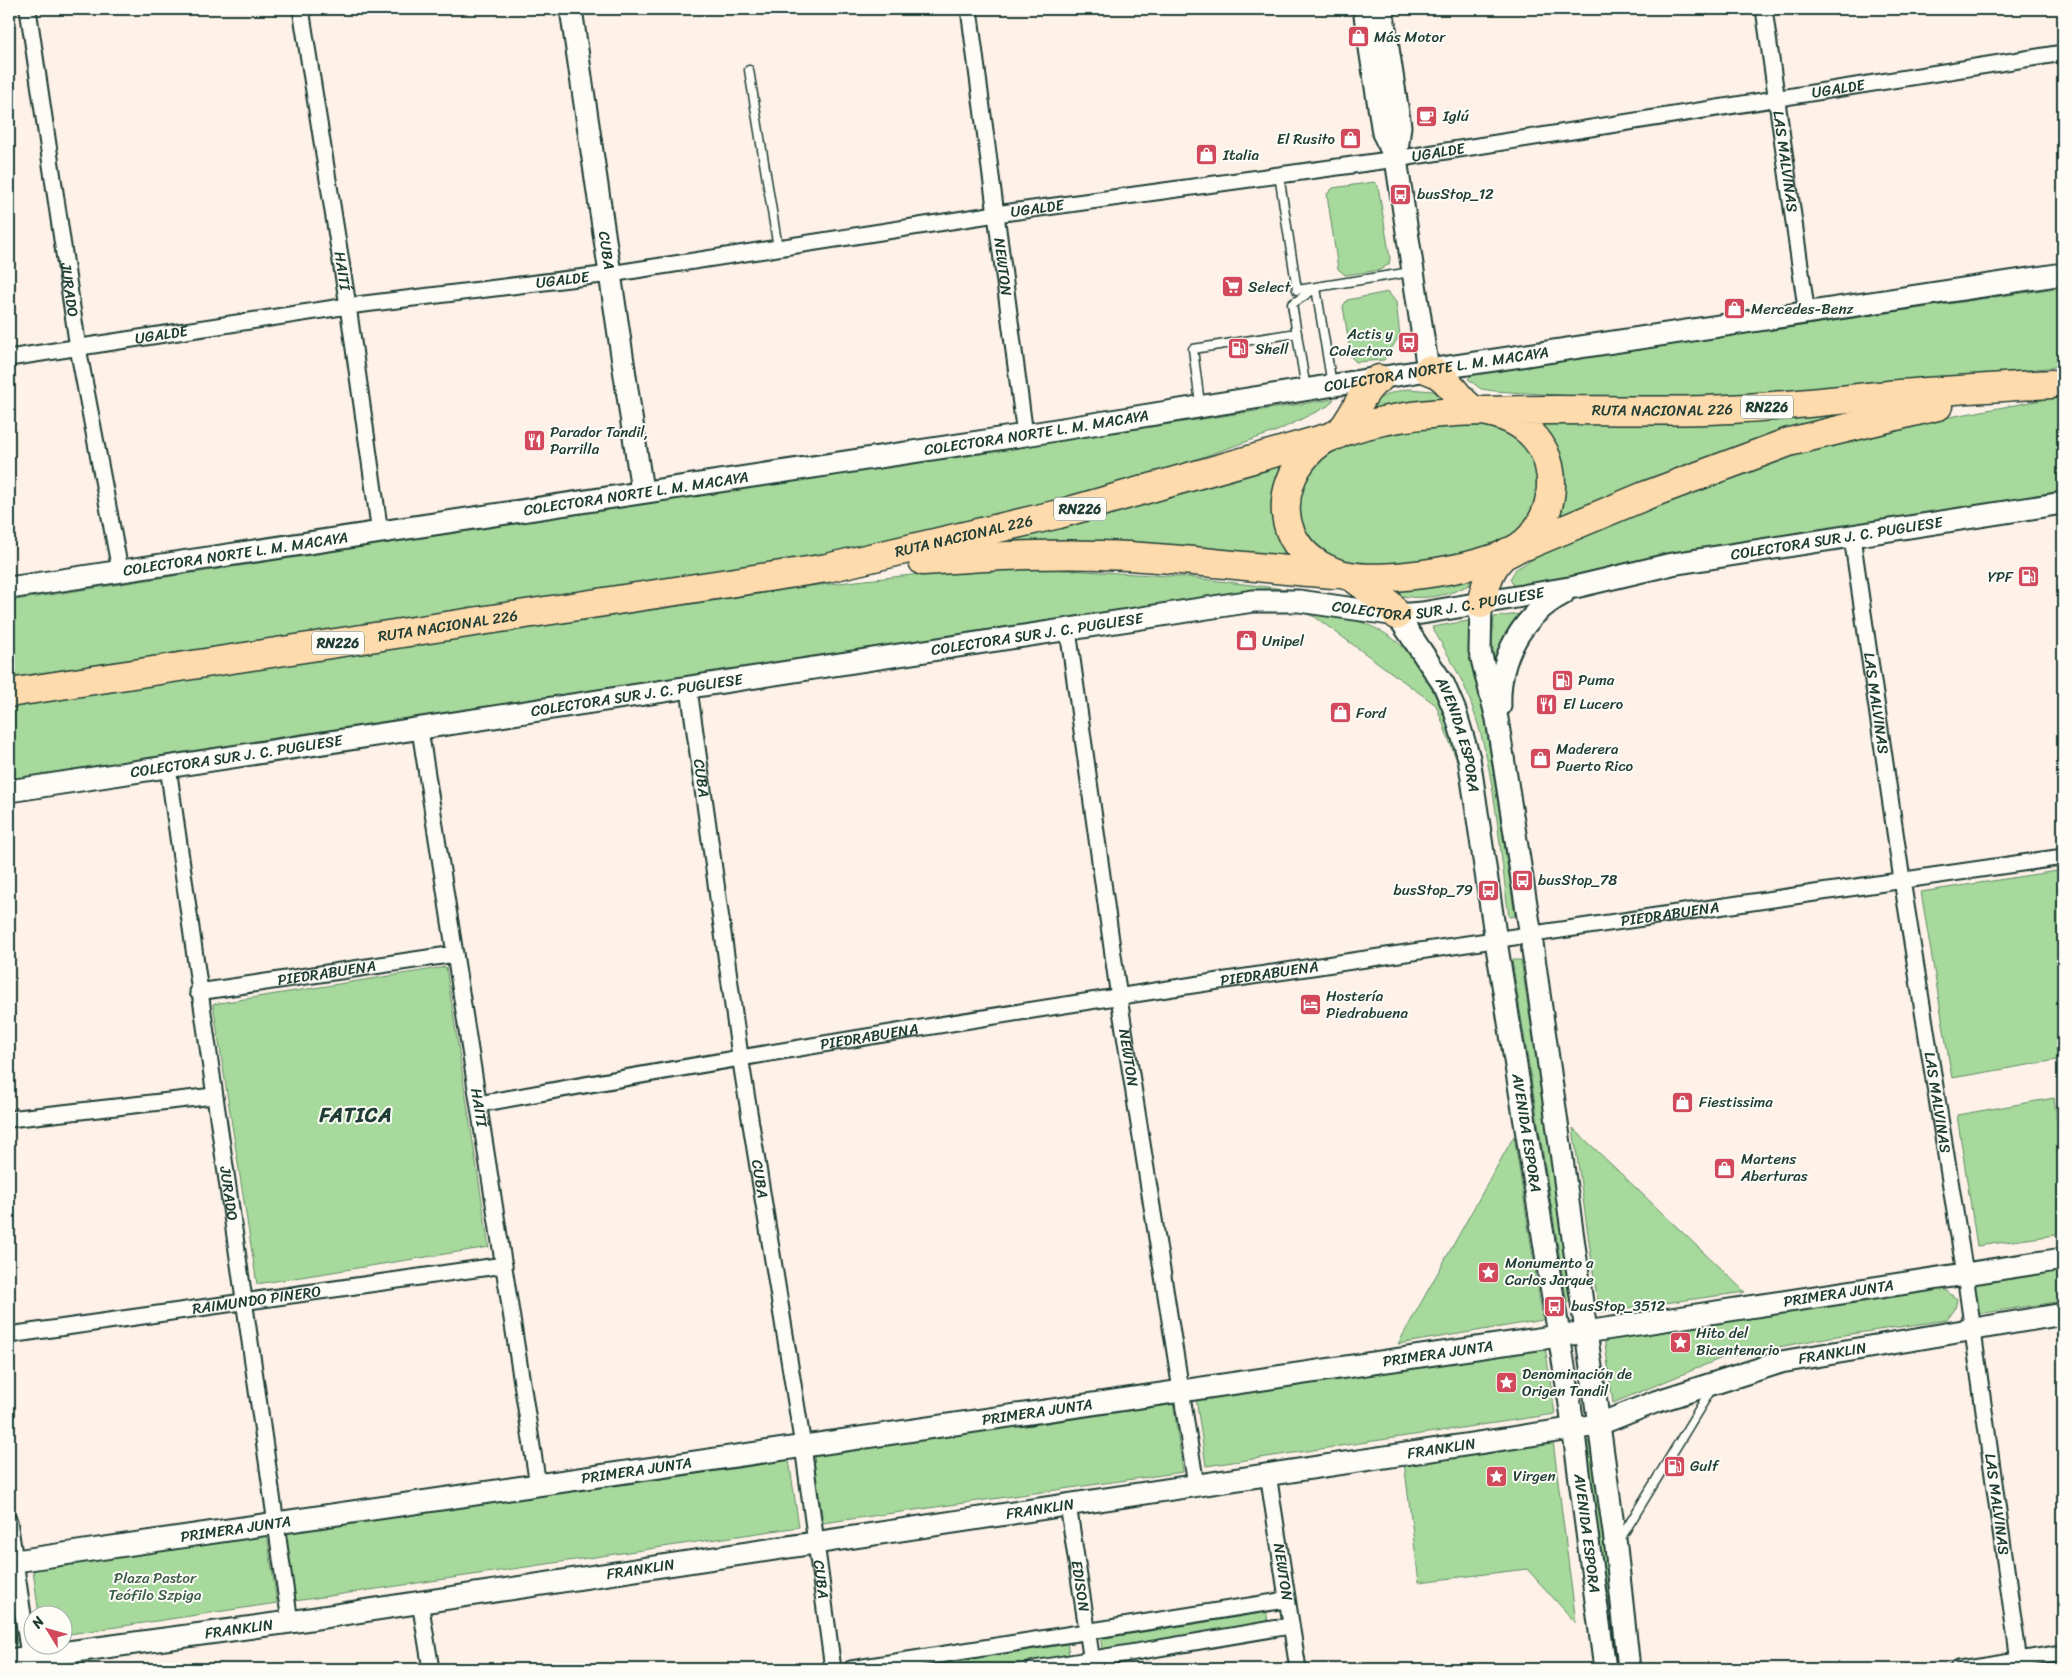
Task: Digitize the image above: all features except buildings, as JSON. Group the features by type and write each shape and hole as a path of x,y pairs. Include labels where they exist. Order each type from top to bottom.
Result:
{"highway":[{"path":"1428,370 1439,373 1447,380 1462,401 1478,411"},
{"path":"1333,436 1351,419 1368,387 1379,379"},
{"name":"RUTA NACIONAL 226","path":"9,693 827,568 1059,514 1366,425 1413,416 1478,411 1760,408 1900,394 2058,383"},
{"name":"RUTA NACIONAL 226","path":"827,568 989,556 1086,554 1172,559 1347,576 1387,578 1430,573 1513,550 1647,495 1789,442 1901,414 2058,383"},
{"name":"RUTA NACIONAL 226","path":"1478,411 1508,418 1520,425 1538,441 1548,461 1551,486 1546,514 1533,534 1513,550"},
{"name":"RUTA NACIONAL 226","path":"1333,436 1311,450 1296,470 1288,492 1286,512 1291,533 1302,550 1320,564 1347,576"},
{"path":"1481,604 1493,568 1501,557 1513,550"},
{"path":"1347,576 1390,604 1398,615"}],"main road":[{"name":"CUBA","path":"571,9 642,491"},
{"path":"1364,9 1383,133 1396,159"},
{"path":"1382,9 1400,126 1396,159 1428,370"},
{"name":"COLECTORA NORTE L. M. MACAYA","path":"9,588 120,570 380,534 642,491 1025,435 1428,370 1807,315 2063,274"},
{"name":"COLECTORA SUR J. C. PUGLIESE","path":"9,792 1253,601 1307,602 1398,615 1481,604 1575,587 1672,564 2063,503"},
{"path":"1502,747 1501,680 1508,653 1525,626 1546,603 1575,587"},
{"name":"AVENIDA ESPORA","path":"1481,604 1480,651 1502,747 1531,936 1616,1547 1629,1669"},
{"name":"AVENIDA ESPORA","path":"1398,615 1444,685 1463,733 1469,758 1496,941 1560,1335 1605,1669"},
{"name":"PRIMERA JUNTA","path":"12,1562 1586,1332 2063,1259"},
{"name":"FRANKLIN","path":"23,1662 1598,1425 1655,1402 1781,1362 2063,1314"}],"street":[{"name":"JURADO","path":"28,9 78,348 120,570"},
{"name":"HAITÍ","path":"301,9 348,306 380,534"},
{"name":"NEWTON","path":"969,9 1025,435"},
{"name":"LAS MALVINAS","path":"1764,9 1807,315"},
{"name":"UGALDE","path":"9,358 348,306 610,274 996,214 1396,159 2063,53"},
{"name":"LAS MALVINAS","path":"1852,537 1902,880 1965,1274 2019,1665"},
{"name":"NEWTON","path":"1068,630 1119,998 1196,1485"},
{"name":"CUBA","path":"689,689 740,1056 803,1446 833,1669"},
{"name":"HAITÍ","path":"420,730 538,1485"},
{"name":"JURADO","path":"168,767 198,992 290,1622"},
{"name":"PIEDRABUENA","path":"478,1104 740,1056 2063,857"},
{"name":"PIEDRABUENA","path":"198,992 456,954"},
{"path":"9,1119 214,1096"},
{"name":"RAIMUNDO PIÑERO","path":"9,1335 504,1265"},
{"name":"NEWTON","path":"1268,1474 1298,1669"},
{"name":"EDISON","path":"1068,1504 1092,1664"},
{"path":"9,1521 23,1662"},
{"path":"851,1669 1286,1600"},
{"path":"420,1602 431,1669"},
{"path":"1034,1669 1092,1664 1290,1626"},
{"path":"1959,1669 2019,1665 2063,1653"}],"lane":[{"path":"748,70 778,248"},
{"path":"1279,175 1297,290 1414,272"},
{"path":"1306,391 1292,304 1316,288"},
{"path":"1316,288 1332,387"},
{"path":"1201,408 1193,349 1296,333"},
{"path":"1616,1547 1715,1384"}],"green space":[{"path":"1374,182 1378,186 1390,258 1389,264 1380,270 1345,275 1338,269 1327,194 1333,188"},
{"path":"2063,287 2063,366 1812,395 1634,400 1495,391 1481,389 1468,379 1473,374"},
{"path":"1388,292 1396,302 1400,335 1384,360 1356,362 1351,357 1343,306 1347,300"},
{"path":"1408,389 1433,391 1447,399 1366,409 1386,395"},
{"path":"2063,396 2063,498 1526,586 1514,586 1510,579 1516,569 1557,545 1794,452 1885,429"},
{"path":"1334,399 1328,406 1277,431 1194,460 1031,508 828,554 9,678 9,601"},
{"path":"1899,406 1557,522 1564,495 1565,482 1562,458 1557,446 1540,423"},
{"path":"1464,422 1508,429 1529,447 1539,475 1539,504 1525,527 1494,546 1443,559 1369,566 1342,564 1313,546 1299,517 1297,503 1308,470 1321,455 1363,437"},
{"path":"1288,455 1298,565 967,545"},
{"path":"1033,568 1186,577 1293,590 1271,590 1055,626 9,784 9,705 811,586 948,571"},
{"path":"1484,575 1460,589 1448,594 1435,596 1408,597 1381,590"},
{"path":"1311,610 1370,626 1399,644 1411,656 1423,673 1442,710 1458,764 1436,705 1315,617 1304,613"},
{"path":"1520,614 1505,640 1495,667 1492,640 1494,617"},
{"path":"1474,620 1481,692 1515,916 1509,917 1492,784 1480,731 1464,685 1432,627"},
{"path":"2063,870 2063,1059 1952,1078 1921,892"},
{"path":"1512,960 1521,960 1573,1301 1567,1303"},
{"path":"446,967 489,1247 257,1284 213,1004"},
{"path":"2054,1098 2063,1171 2063,1234 1977,1246 1957,1115"},
{"path":"1573,1128 1745,1292 1599,1312"},
{"path":"1514,1136 1543,1320 1398,1344"},
{"path":"2063,1267 2063,1301 1977,1314 1973,1282"},
{"path":"1941,1287 1957,1299 1955,1309 1947,1320 1830,1337 1722,1358 1613,1403 1604,1336"},
{"path":"1545,1346 1555,1414 1206,1466 1196,1398"},
{"path":"1173,1402 1183,1472 823,1523 813,1453"},
{"path":"1553,1441 1576,1623 1527,1569 1419,1582 1404,1462"},
{"path":"1589,1441 1617,1613 1621,1669 1616,1669 1611,1615 1584,1442"},
{"path":"789,1460 799,1527 295,1601 285,1533"},
{"name":"Plaza Pastor Teófilo Szpiga","path":"267,1534 277,1603 72,1634 72,1606 38,1606 33,1570"},
{"path":"9,1587 17,1644 9,1645"},
{"path":"1266,1608 1268,1622 1102,1649 1100,1634"},
{"path":"1067,1640 1069,1656 985,1669 886,1669"}],"place":[{"name":"Más Motor","path":"1358,37"},
{"name":"Iglú","path":"1427,116"},
{"name":"El Rusito","path":"1351,139"},
{"name":"Italia","path":"1207,155"},
{"name":"busStop_12","path":"1401,194"},
{"name":"Select","path":"1232,287"},
{"name":"Mercedes-Benz","path":"1735,309"},
{"name":"Actis y Colectora","path":"1409,343"},
{"name":"Shell","path":"1239,349"},
{"name":"Parador Tandil, Parrilla","path":"534,441"},
{"name":"YPF","path":"2029,577"},
{"name":"Unipel","path":"1246,641"},
{"name":"Puma","path":"1562,680"},
{"name":"El Lucero","path":"1547,704"},
{"name":"Ford","path":"1340,713"},
{"name":"Maderera Puerto Rico","path":"1540,758"},
{"name":"busStop_78","path":"1522,880"},
{"name":"busStop_79","path":"1489,890"},
{"name":"Hostería Piedrabuena","path":"1310,1005"},
{"name":"Fiestissima","path":"1683,1102"},
{"name":"Martens Aberturas","path":"1725,1168"},
{"name":"Monumento a Carlos Jarque","path":"1489,1272"},
{"name":"busStop_3512","path":"1555,1306"},
{"name":"Hito del Bicentenario","path":"1680,1342"},
{"name":"Denominación de Origen Tandil","path":"1506,1383"},
{"name":"Gulf","path":"1674,1466"},
{"name":"Virgen","path":"1497,1476"}],"district":[{"name":"FATICA","path":"356,1115"}]}
